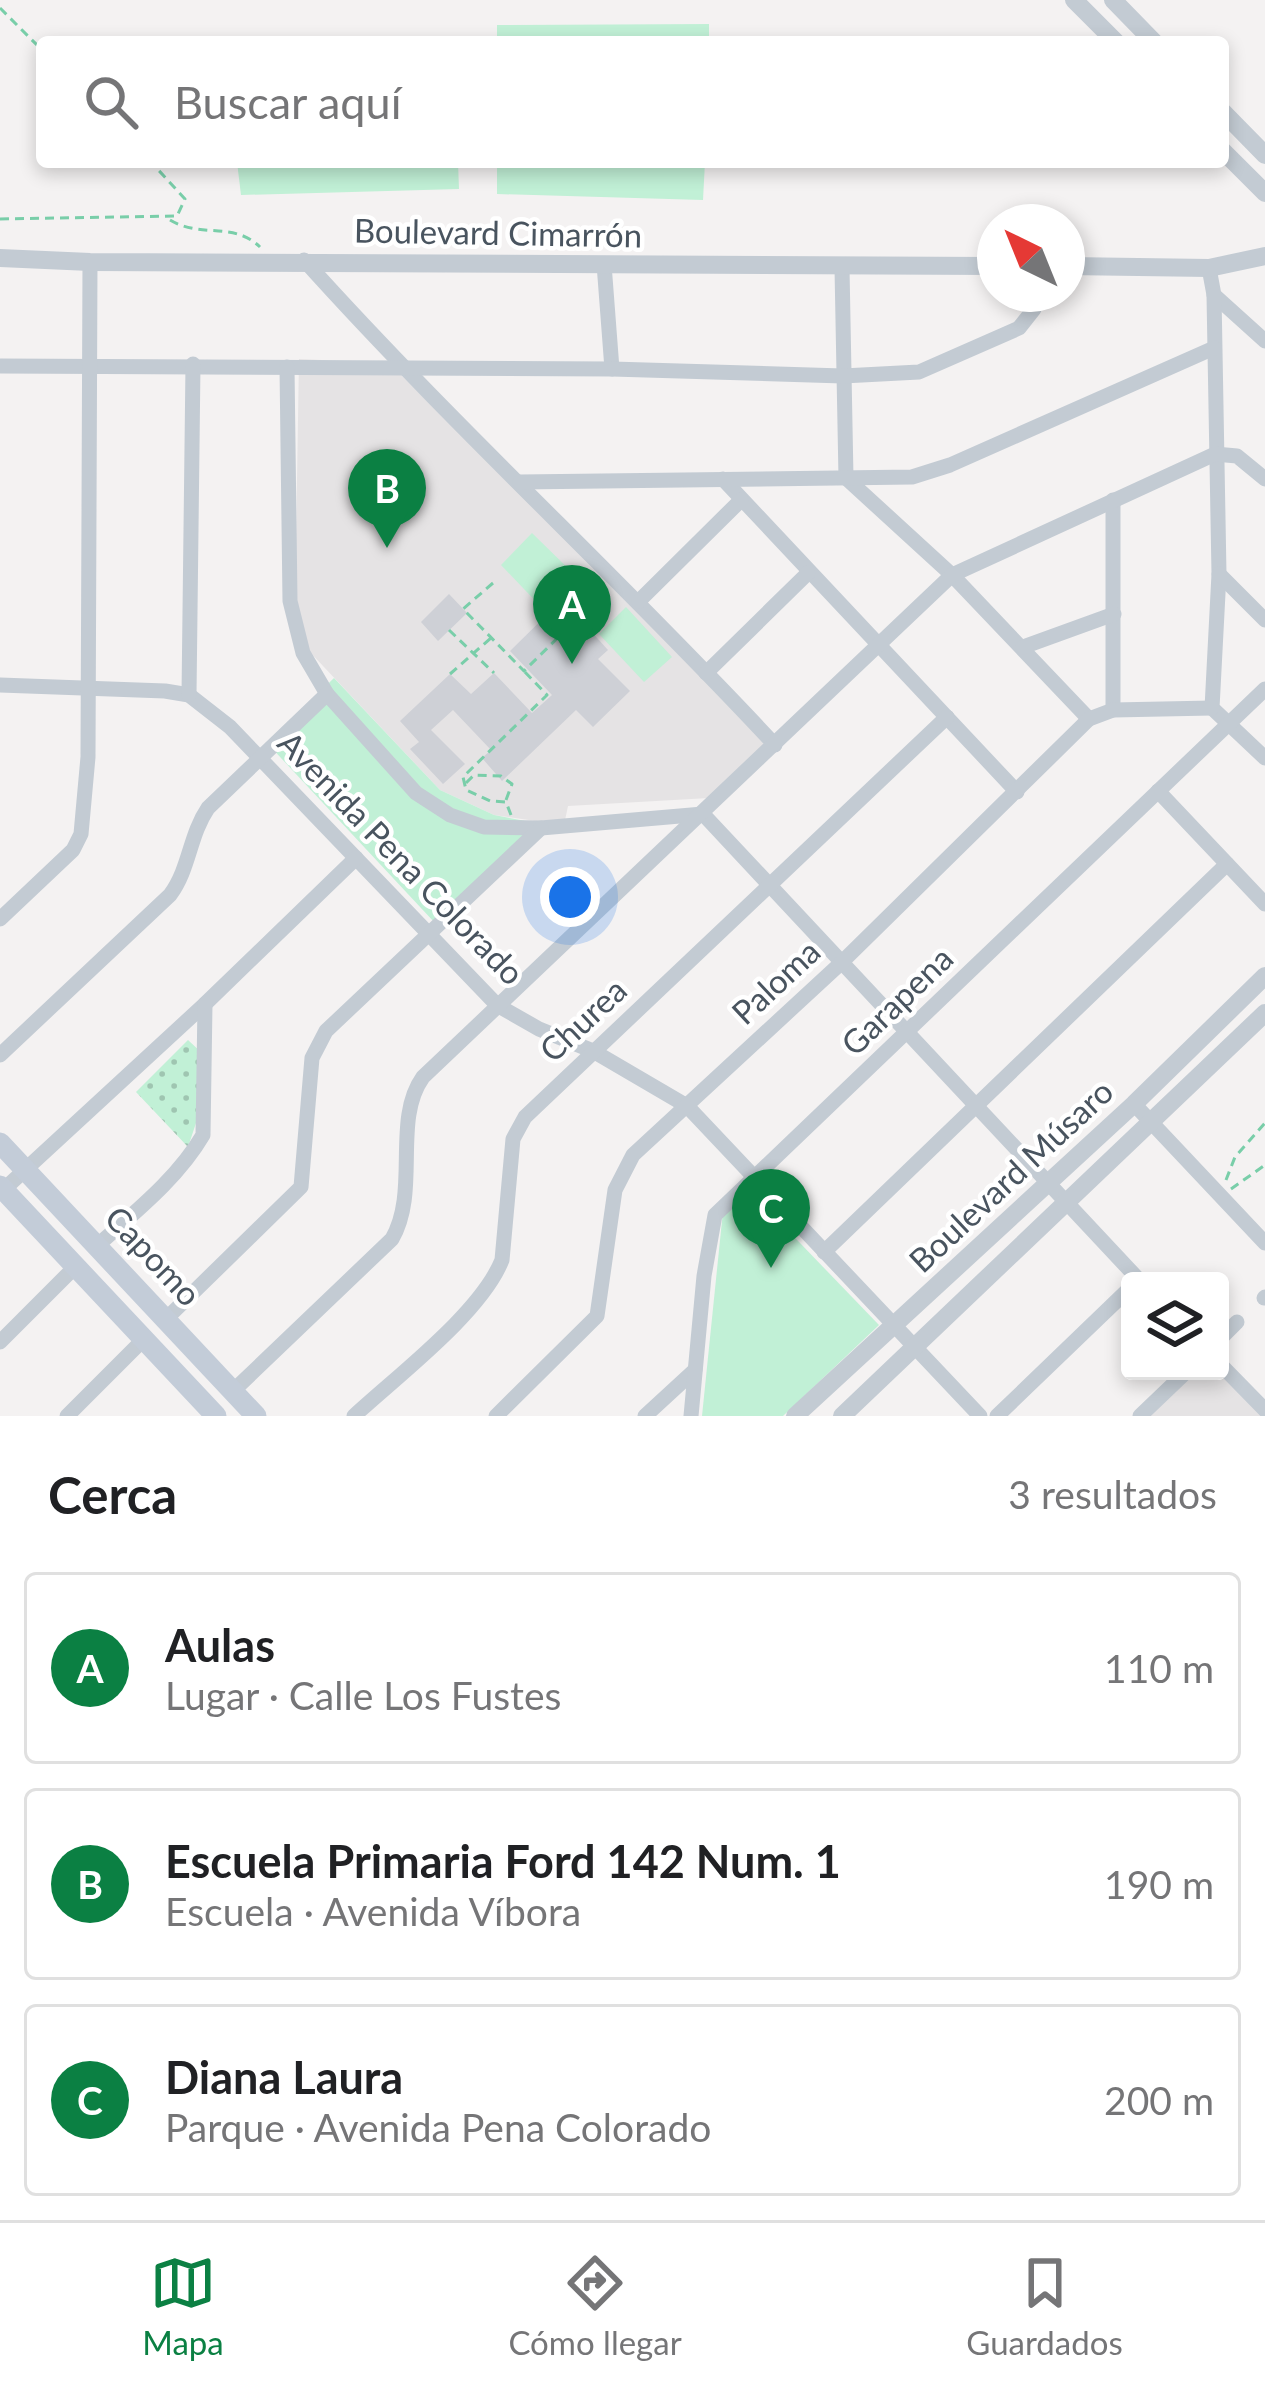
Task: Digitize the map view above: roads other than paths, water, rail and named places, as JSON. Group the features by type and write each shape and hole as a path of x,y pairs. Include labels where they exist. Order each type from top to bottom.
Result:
{"main road":[{"name":"Capomo","path":"0,1142 256,1416"},
{"name":"Capomo","path":"1,1189 213,1415"}],"street":[{"path":"1074,0 1110,36"},
{"path":"1113,0 1148,36"},
{"path":"1229,118 1265,155"},
{"path":"1229,157 1265,193"},
{"path":"1085,266 1209,268 1265,256"},
{"name":"Boulevard Cimarrón","path":"0,258 977,266"},
{"path":"304,260 402,369 639,601 775,745"},
{"path":"0,919 73,850 81,834 88,758 90,262"},
{"path":"604,264 612,369"},
{"path":"842,268 846,478 952,575 1089,719"},
{"path":"1209,268 1214,295 1220,574 1212,708 1265,758"},
{"path":"1214,295 1265,341"},
{"path":"0,366 193,364 843,376 919,372 1019,328 1032,312"},
{"path":"520,482 930,473 1214,348"},
{"path":"0,685 189,695 193,364"},
{"path":"287,367 290,601 303,652 327,694 431,805 484,827 541,828 703,814"},
{"path":"233,1391 392,1239 404,1211 417,1084 952,575 1215,454 1237,456 1265,479"},
{"path":"723,479 1017,792"},
{"path":"639,601 741,500"},
{"path":"1113,500 1113,710"},
{"path":"706,673 808,573"},
{"path":"1220,574 1265,620"},
{"path":"1023,647 1114,614"},
{"name":"Garapena","path":"691,1416 715,1215 1265,689"},
{"path":"0,1055 170,895 183,878 195,827 208,808 327,694"},
{"name":"Avenida Pena Colorado","path":"189,695 260,756 497,1005 687,1106 980,1416"},
{"name":"Paloma","path":"496,1416 597,1316 620,1177 633,1155 841,962 1089,719 1113,710 1212,708"},
{"name":"Churea","path":"354,1416 495,1278 502,1260 513,1139 525,1117 947,717"},
{"path":"1158,791 1265,904"},
{"path":"703,814 1130,1272"},
{"path":"167,1318 293,1198 305,1173 310,1076 326,1031 541,828"},
{"path":"1,1189 206,1004 356,858"},
{"path":"824,1252 1226,864"},
{"name":"Boulevard Músaro","path":"795,1416 1134,1104 1265,976"},
{"path":"98,1245 147,1201 203,1135 206,1004"},
{"name":"Boulevard Músaro","path":"842,1416 1265,1013"},
{"path":"1134,1104 1265,1243"},
{"path":"0,1342 75,1267"},
{"path":"997,1416 1121,1297"},
{"path":"1229,1330 1237,1322"},
{"path":"67,1416 144,1339"},
{"path":"645,1416 695,1370"},
{"path":"1229,1373 1265,1410"},
{"path":"1140,1416 1178,1380"}],"place":[{"name":"Escuela Primaria Ford 142 Num. 1","path":"387,548"},
{"name":"Aulas","path":"572,664"},
{"name":"Diana Laura","path":"771,1268"}]}
